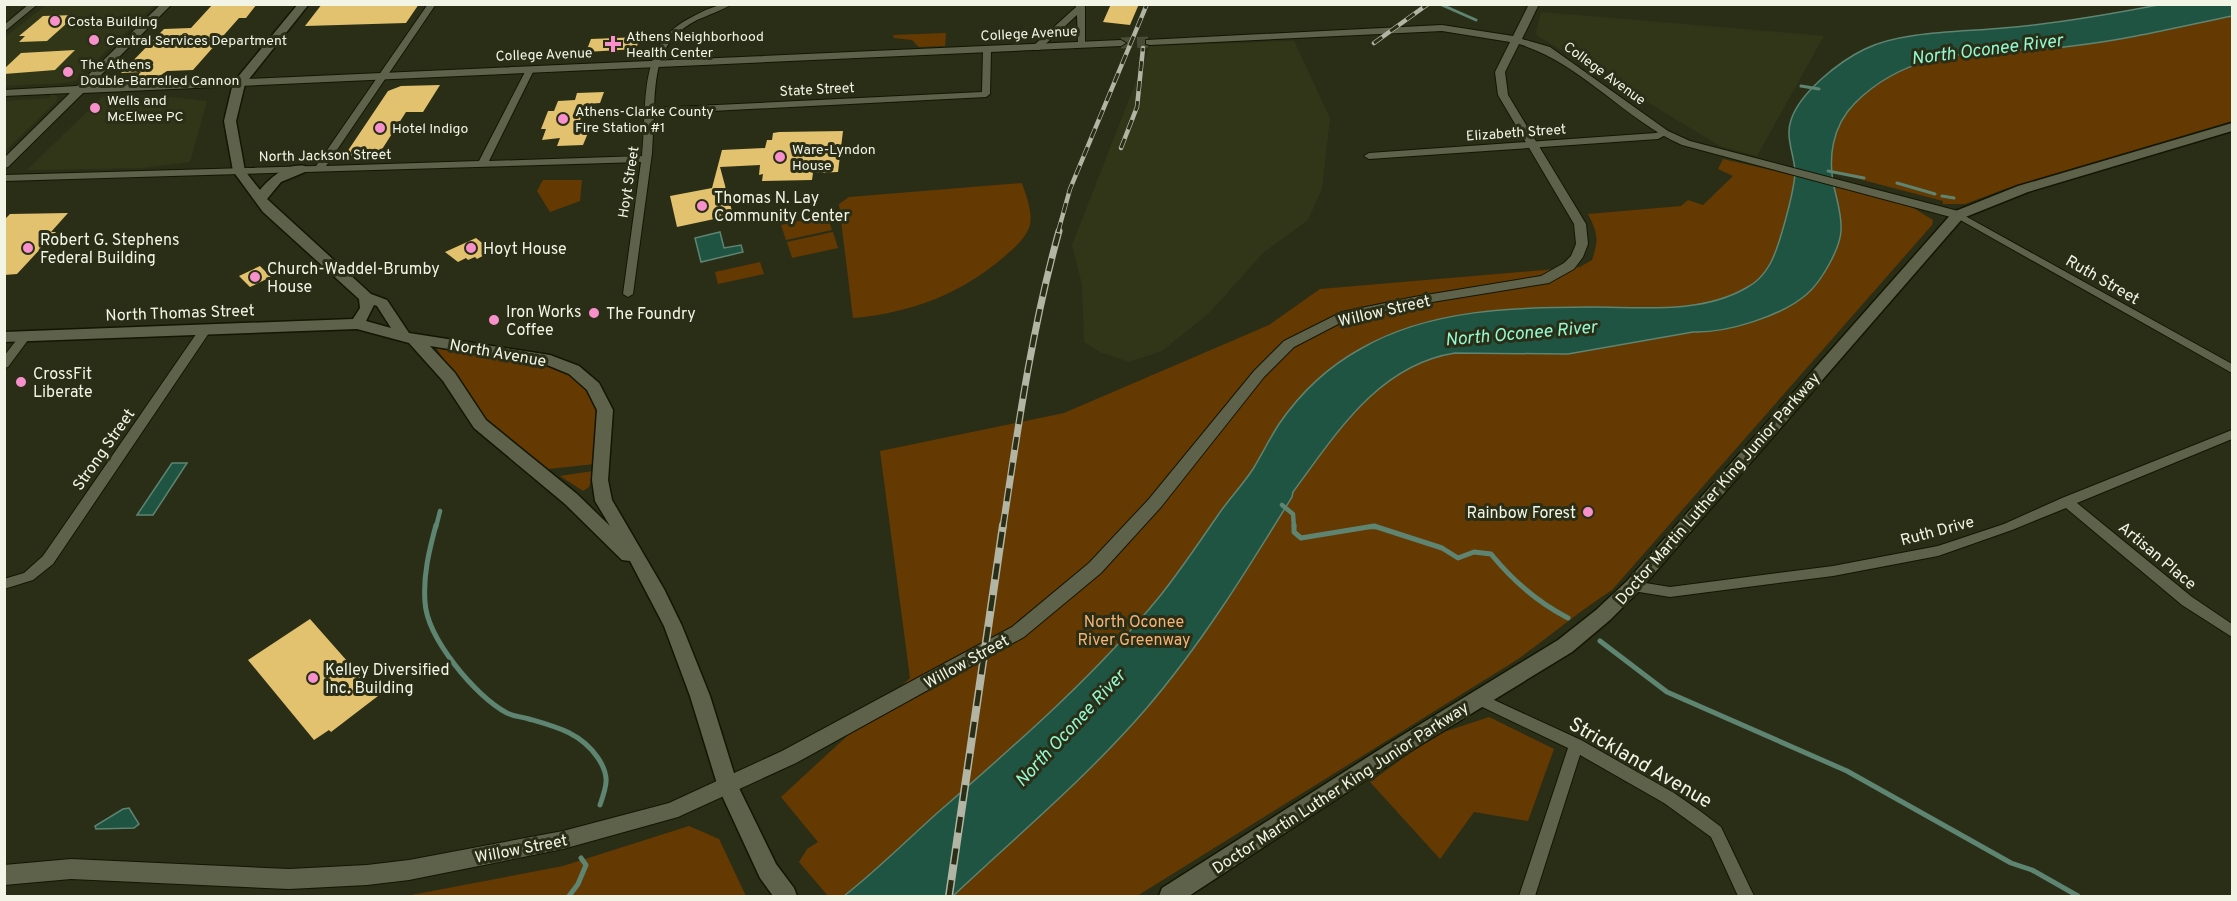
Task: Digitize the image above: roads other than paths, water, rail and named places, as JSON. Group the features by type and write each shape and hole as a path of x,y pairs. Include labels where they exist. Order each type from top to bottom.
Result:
{"main road":[{"path":"304,4 239,83 230,121 240,171 260,199 309,248 366,297 382,303 408,337"},
{"name":"Doctor Martin Luther King Junior Parkway","path":"1170,897 1395,750 1565,646 1603,615 1634,586 1958,215 2023,189 2232,127"},
{"path":"260,199 276,179 300,169"},
{"path":"357,324 367,308 366,297"},
{"name":"North Avenue","path":"357,324 408,337 550,360 574,370 593,387 605,410 600,480 604,501 673,626 700,696 728,787 768,871 786,897"},
{"name":"North Thomas Street","path":"4,337 357,324"},
{"name":"North Avenue","path":"408,337 448,377 480,424 571,499 644,571"}],"street":[{"path":"4,30 34,4"},
{"path":"4,165 167,4"},
{"path":"319,169 432,4"},
{"name":"Hoyt Street","path":"628,294 632,245 646,159 655,65 664,42 674,32 688,22 728,4"},
{"name":"Willow Street","path":"4,875 71,869 289,879 410,870 563,840 671,811 728,787 856,721 1018,632 1095,568 1155,503 1259,374 1289,344 1342,316 1414,301 1545,280 1569,266 1577,257 1582,244 1580,225 1503,95 1500,85 1500,72 1534,4"},
{"path":"1080,6 1082,45"},
{"path":"1036,48 1080,6"},
{"name":"College Avenue","path":"1150,42 1442,28 1485,32 1517,39 1546,49 1664,133 1704,149 1920,203 1958,215"},
{"name":"College Avenue","path":"4,93 1121,43"},
{"name":"State Street","path":"651,111 986,94 987,50"},
{"path":"482,165 530,70"},
{"name":"Elizabeth Street","path":"1369,156 1658,136 1664,133"},
{"name":"North Jackson Street","path":"4,178 646,159"},
{"path":"1920,203 1939,217 1945,231"},
{"name":"Ruth Street","path":"1958,215 2232,369"},
{"name":"Strong Street","path":"4,584 22,581 34,575 48,560 205,330"},
{"path":"4,364 26,336"},
{"name":"Ruth Drive","path":"1634,586 1670,592 1833,571 1942,549 2008,526 2232,434"},
{"name":"Artisan Place","path":"2066,501 2187,601 2232,631"},
{"name":"Strickland Avenue","path":"1479,699 1576,745 1669,798 1716,832 1746,897"},
{"path":"1527,897 1576,745"}],"water":[{"name":"North Oconee River","path":"2158,5 2232,5 2232,16 2092,43 2043,49 1985,52 1930,60 1904,69 1879,83 1847,112 1833,144 1833,179 1841,226 1840,238 1833,256 1824,274 1807,294 1769,316 1722,330 1693,332 1568,354 1455,353 1428,360 1403,372 1361,405 1326,448 1293,492 1223,606 1166,685 1122,735 1051,806 953,896 844,896 1024,737 1081,683 1135,626 1175,577 1249,475 1288,412 1316,381 1338,363 1388,335 1416,325 1474,313 1534,308 1671,307 1710,302 1729,296 1753,283 1763,274 1774,256 1794,180 1795,171 1789,133 1791,120 1796,109 1812,88 1844,61 1865,49 1896,39 1932,33 2042,24"},
{"path":"720,232 724,248 741,245 743,252 701,262 695,238"},
{"path":"172,463 187,463 153,515 137,515"},
{"path":"129,808 139,824 134,828 96,829 95,826 123,809"}],"waterway":[{"path":"1442,5 1476,20"},
{"path":"1801,86 1819,89"},
{"path":"1828,171 1864,178"},
{"path":"1897,183 1935,194"},
{"path":"1942,196 1954,198"},
{"path":"1282,505 1293,514 1294,527"},
{"path":"436,527 440,511"},
{"path":"436,525 426,573 425,602 434,632 443,648 468,680 494,705 509,714 568,732 584,742 602,764 606,776 606,786 600,805"},
{"path":"1294,527 1294,532 1301,538 1374,526 1442,548 1458,558 1474,552 1491,554 1526,590 1568,618"},
{"path":"1369,527 1377,527"},
{"path":"1600,641 1667,692 1847,771 2011,863 2032,870 2078,896"},
{"path":"569,896 578,884 586,865 581,858"}],"tunnel":[{"path":"1121,43 1150,42"}],"railway":[{"path":"1058,232 1070,189 1147,4"},
{"path":"1374,43 1428,4"},
{"path":"1121,148 1137,107 1143,48"},
{"path":"1003,527 1033,341 1059,231"},
{"path":"949,896 1003,525"}],"place":[{"name":"Costa Building","path":"55,21"},
{"name":"Central Services Department","path":"94,40"},
{"name":"Athens Neighborhood Health Center","path":"613,44"},
{"name":"The Athens Double-Barrelled Cannon","path":"68,72"},
{"name":"Wells and McElwee PC","path":"95,108"},
{"name":"Athens-Clarke County Fire Station #1","path":"563,119"},
{"name":"Hotel Indigo","path":"380,128"},
{"name":"Ware-Lyndon House","path":"780,157"},
{"name":"Thomas N. Lay Community Center","path":"702,206"},
{"name":"Robert G. Stephens Federal Building","path":"28,248"},
{"name":"Hoyt House","path":"471,248"},
{"name":"Church-Waddel-Brumby House","path":"255,277"},
{"name":"The Foundry","path":"594,313"},
{"name":"Iron Works Coffee","path":"494,320"},
{"name":"CrossFit Liberate","path":"21,382"},
{"name":"Rainbow Forest","path":"1588,512"},
{"name":"Kelley Diversified Inc. Building","path":"313,678"}],"park label":[{"name":"North Oconee River Greenway","path":"1134,630"}]}
